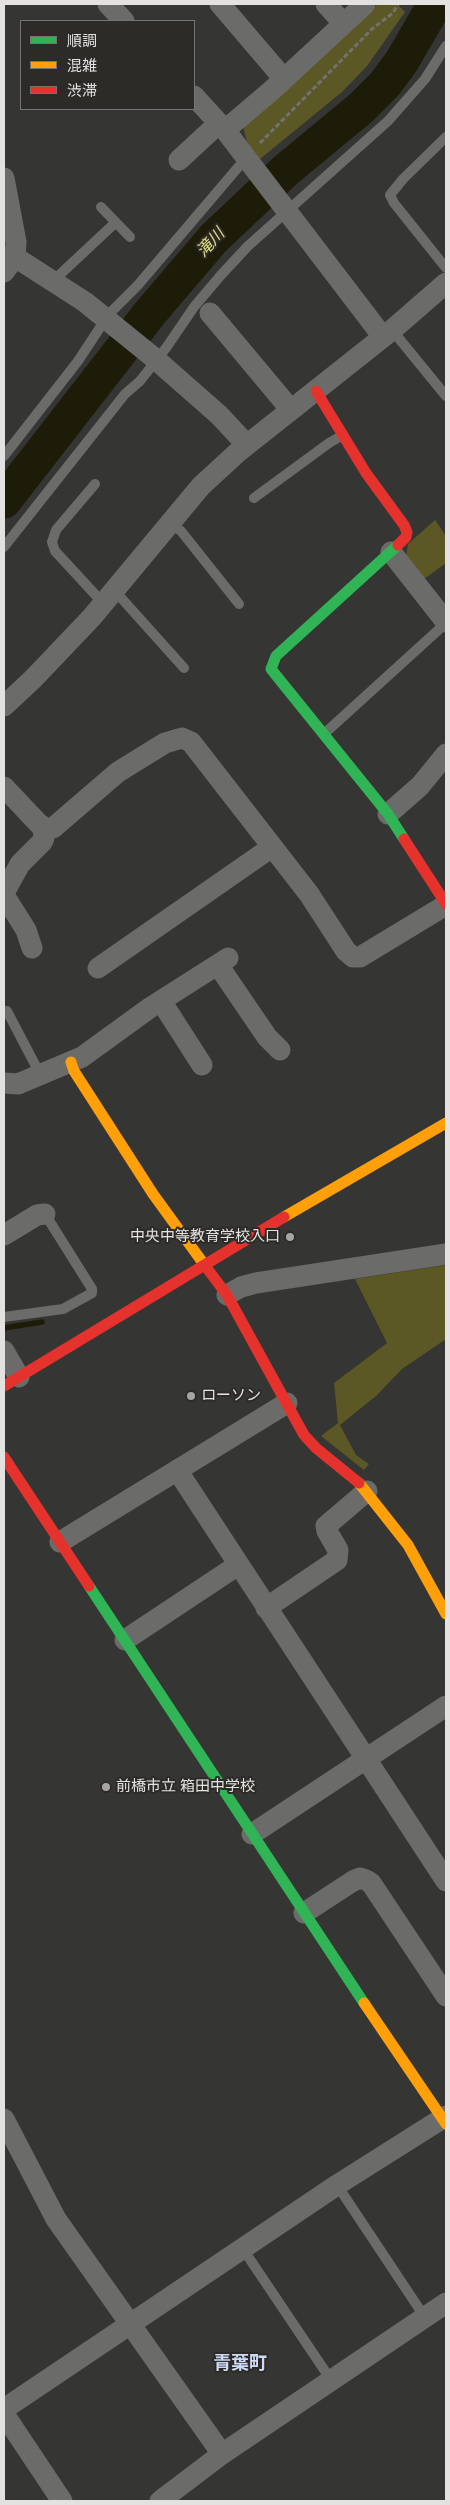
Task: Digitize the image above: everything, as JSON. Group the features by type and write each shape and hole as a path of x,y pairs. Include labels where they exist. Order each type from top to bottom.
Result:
{"street":[{"path":"108,4 123,20"},
{"path":"220,4 284,79"},
{"path":"326,4 343,23"},
{"path":"179,160 284,79 365,4"},
{"path":"195,97 222,126 286,209 387,333"},
{"path":"4,178 16,242 10,264 54,280 108,321 155,358 219,415 248,445"},
{"path":"4,706 59,653 109,597 200,486 446,283"},
{"path":"210,313 291,410"},
{"path":"4,786 47,829 56,826 118,772 164,743 182,738 191,742 314,900 346,951 352,957 360,957 446,904 388,814 325,733 271,669 271,664 276,656 406,537 407,528 374,484 316,390"},
{"path":"391,552 446,623"},
{"path":"388,814 413,793 446,754"},
{"path":"32,948 26,930 4,894 20,864 42,842 44,827"},
{"path":"98,968 272,847"},
{"path":"4,1083 18,1084 82,1057 160,1001 223,962 267,1037 280,1050"},
{"path":"160,1001 202,1065"},
{"path":"71,1062 74,1071 153,1194 227,1295 309,1442 353,1477 367,1491 408,1545 446,1614"},
{"path":"4,1351 11,1382 206,1264 446,1123"},
{"path":"4,1235 37,1215 45,1214"},
{"path":"227,1295 241,1287 256,1282 446,1254"},
{"path":"60,1542 287,1403"},
{"path":"4,1457 304,1913 445,2120 337,2185 4,2409"},
{"path":"177,1470 446,1881"},
{"path":"266,1608 337,1560 338,1550 326,1526 367,1491"},
{"path":"125,1640 238,1565"},
{"path":"252,1834 446,1706"},
{"path":"304,1913 353,1881 360,1878 366,1880 371,1884 446,1996"},
{"path":"4,2119 56,2219 222,2454"},
{"path":"160,2501 222,2454 424,2316 446,2303"},
{"path":"4,2414 62,2501"}],"lane":[{"path":"4,548 125,394 140,381 155,358 221,275 286,209 397,112 425,79 446,46"},
{"path":"446,137 403,179 390,195 394,203 446,268"},
{"path":"4,456 108,321 249,161"},
{"path":"101,207 130,237"},
{"path":"54,280 115,223"},
{"path":"387,333 446,396"},
{"path":"254,498 329,443 343,435"},
{"path":"95,484 56,530 52,542 56,551 109,597 184,668"},
{"path":"170,522 181,531 239,604"},
{"path":"325,733 446,623"},
{"path":"6,1011 40,1074"},
{"path":"4,1317 63,1309 92,1293 45,1214"},
{"path":"337,2185 424,2316"},
{"path":"243,2249 331,2380"}],"path":[{"path":"249,161 365,36 392,13 398,4"}],"shaded area":[{"path":"378,4 397,4 405,12 367,66 342,92 260,159 247,142 243,126"},
{"path":"435,520 446,536 446,563 424,579 406,556 408,544"},
{"path":"446,1265 446,1339 402,1369 376,1396 340,1425 356,1455 369,1464 364,1470 321,1436 338,1423 334,1383 387,1343 355,1279"}],"waterway":[{"name":"滝川","path":"4,501 150,313 214,238 286,170 361,108 385,84 402,61 435,4"},
{"path":"4,1328 42,1322"}],"traffic: fast":[{"path":"398,545 276,656 271,669 388,814 404,839"},
{"path":"89,1586 364,2003"}],"traffic: slow":[{"path":"71,1062 74,1071 153,1194 206,1267"},
{"path":"284,1217 446,1123"},
{"path":"359,1483 408,1545 446,1614"},
{"path":"364,2003 446,2124"}],"traffic: jam":[{"path":"316,391 366,473 404,525 407,532 406,537 398,545"},
{"path":"404,839 446,904"},
{"path":"4,1386 284,1217"},
{"path":"206,1267 227,1295 304,1435 316,1448 359,1483"},
{"path":"4,1457 89,1586"}],"place":[{"name":"中央中等教育学校入口","path":"290,1237"},
{"name":"ローソン","path":"191,1396"},
{"name":"前橋市立 箱田中学校","path":"106,1787"}],"district":[{"name":"青葉町","path":"240,2364"}]}
